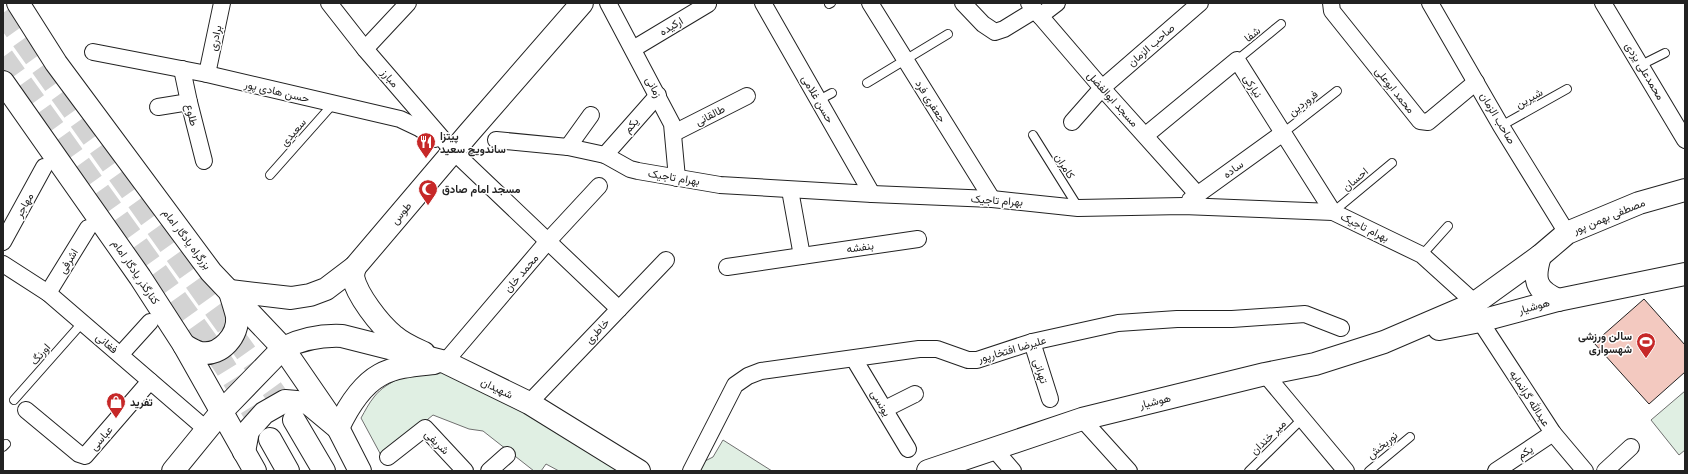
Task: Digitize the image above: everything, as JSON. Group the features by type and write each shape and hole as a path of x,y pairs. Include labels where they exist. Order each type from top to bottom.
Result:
{"main road":[{"name":"بزرگراه یادگار امام","path":"18,3 56,63 211,272 283,348 338,428 360,471"},
{"name":"طوس","path":"230,291 291,298 310,295 326,289 355,268 453,151 582,3"},
{"name":"کنارگذر یادگار امام","path":"3,82 140,276 184,346 255,471"},
{"name":"مصطفی بهمن پور","path":"1477,312 1567,233 1639,203 1685,190"},
{"path":"1540,256 1536,270 1538,284 1547,295 1558,300"},
{"path":"355,268 353,276 361,295 377,318 393,336 409,346 445,362"},
{"name":"هوشیار","path":"928,471 1082,419 1265,374 1315,364 1477,312 1558,300 1685,274"},
{"path":"184,346 201,353 214,351 230,342 236,328 237,316 230,291"},
{"name":"شهیدان","path":"283,348 308,338 325,335 342,336 445,362 529,403 639,471"},
{"path":"174,471 222,411 283,348"},
{"path":"244,452 248,431 264,412 285,401 308,403 338,428 352,402 364,388 379,375 405,367 445,362"},
{"path":"294,420 324,471"},
{"path":"270,438 288,471"}],"street":[{"name":"برادری","path":"207,74 222,3"},
{"name":"مبارز","path":"329,3 365,50 453,151"},
{"path":"365,50 408,3"},
{"name":"زمانی","path":"608,3 668,114 674,133 677,178"},
{"name":"حسن غلامی","path":"763,3 825,97 872,194"},
{"name":"جعفری فرد","path":"870,3 992,199"},
{"path":"964,3 983,24 995,32 1004,30 1035,10 1057,3"},
{"name":"صاحب الزمان","path":"1072,122 1102,88 1200,3"},
{"name":"محمد ابوعلی","path":"1331,3 1332,11 1420,121 1428,122 1476,82"},
{"name":"صاحب الزمان","path":"1430,3 1501,126 1567,233"},
{"name":"محمدعلی یزدی","path":"1603,3 1685,140"},
{"name":"ارکیده","path":"633,49 708,4"},
{"name":"مسجد ابوالفضل","path":"1035,10 1102,88 1146,135 1198,195"},
{"name":"حسن هادی پور","path":"93,52 207,74 400,119 419,128 453,151"},
{"path":"1146,135 1237,60"},
{"name":"نیارکی","path":"1237,60 1333,212"},
{"name":"طلوع","path":"182,69 188,102 204,161"},
{"name":"یکم","path":"605,155 658,95"},
{"name":"طالقانی","path":"674,133 747,96"},
{"path":"158,108 188,102"},
{"path":"568,147 591,115"},
{"name":"ساده","path":"1183,206 1283,133"},
{"name":"بهرام تاجیک","path":"496,140 568,147 605,155 630,169 647,174 720,185 790,190 992,199 1078,208 1183,206 1333,212 1422,255 1477,312"},
{"path":"453,151 619,308"},
{"name":"مهاجر","path":"3,242 44,167"},
{"name":"محمد خان","path":"445,362 548,242 599,186"},
{"path":"790,190 802,256"},
{"name":"اشرفی","path":"48,293 88,228"},
{"name":"بنفشه","path":"726,267 918,239"},
{"name":"خاطری","path":"529,403 666,260"},
{"name":"فغانی","path":"5,270 48,293 121,354 207,430"},
{"name":"عبدالله گرانمایه","path":"1477,312 1553,433 1585,471"},
{"name":"علیرضا افتخارپور","path":"691,471 735,385 748,376 761,371 919,349 937,349 968,360 977,360 1032,342 1118,323 1177,319 1232,319 1305,314 1341,328"},
{"path":"121,354 150,322"},
{"name":"تهرانی","path":"1032,342 1050,399"},
{"name":"یونسی","path":"854,359 908,448"},
{"path":"1265,374 1346,471"},
{"name":"عباسی","path":"20,405 79,454 85,456 150,380"},
{"path":"885,409 915,394"},
{"path":"1082,419 1129,471"},
{"name":"شریفی","path":"388,457 425,428 465,471"},
{"name":"یکم","path":"1496,471 1553,433"},
{"path":"1605,471 1631,447"},
{"path":"994,449 1013,471"},
{"path":"489,471 507,455"}],"lane":[{"name":"شفا","path":"1237,60 1281,24"},
{"path":"867,83 948,34"},
{"path":"1641,65 1664,53"},
{"name":"شیرین","path":"1501,126 1567,89"},
{"name":"فروردین","path":"1283,133 1337,91"},
{"name":"سعیدی","path":"270,175 333,104"},
{"name":"کامران","path":"1033,135 1078,208"},
{"name":"احسان","path":"1333,212 1392,163"},
{"path":"1422,255 1448,226"},
{"name":"اورنگ","path":"20,405 82,322"},
{"name":"میر خندان","path":"1249,471 1302,420"},
{"name":"نوربخش","path":"1369,471 1410,437"}],"green space":[{"path":"431,368 517,401 629,471 559,471 546,464 541,471 534,471 483,431 469,429 433,415 382,457 361,418 367,407 372,399 386,386 400,378"},
{"path":"1685,391 1685,450 1679,455 1651,420"},
{"path":"723,440 772,471 699,471 703,462 713,457"}],"building":[{"name":"سالن ورزشی شهسواری","path":"1644,299 1685,345 1685,372 1649,404 1594,343"}],"tunnel":[{"path":"3,13 292,417"},
{"path":"3,57 224,365 268,436"}],"place":[{"name":"پیتزا ساندویچ سعید","path":"426,159"},
{"name":"مسجد امام صادق","path":"428,206"},
{"name":"سالن ورزشی شهسواری","path":"1646,359"},
{"name":"تفرید","path":"116,419"}]}
